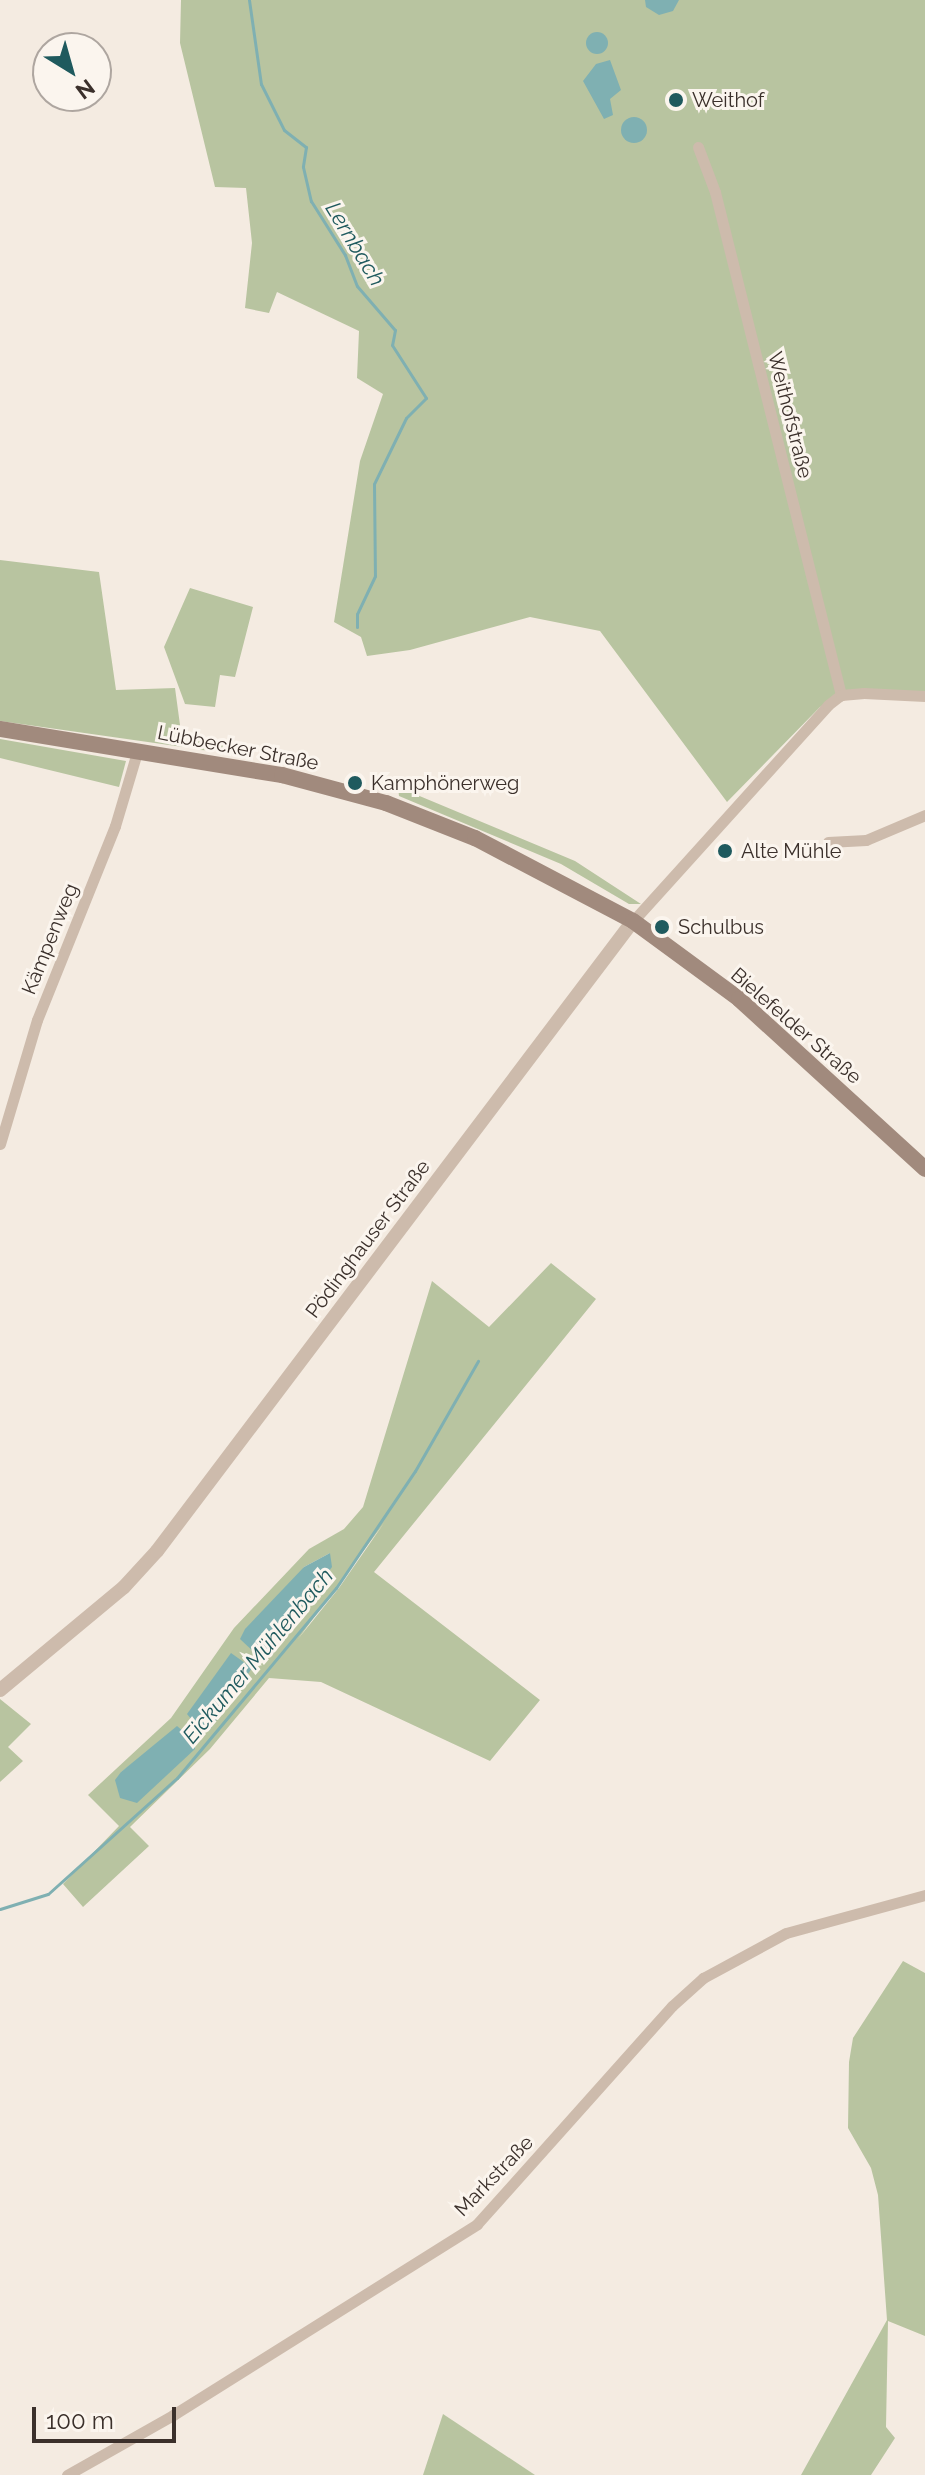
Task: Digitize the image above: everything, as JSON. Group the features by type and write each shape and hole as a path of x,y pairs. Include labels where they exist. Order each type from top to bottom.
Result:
{"main road":[{"name":"Lübbecker Straße","path":"0,729 237,765 386,803 488,844 633,921"},
{"name":"Bielefelder Straße","path":"633,921 739,999 925,1169"}],"street":[{"name":"Weithofstraße","path":"698,147 715,192 841,695"},
{"path":"841,695 925,696"},
{"name":"Pödinghauser Straße","path":"0,1690 124,1587 157,1551 633,921 747,791 841,695"},
{"name":"Kämpenweg","path":"0,1144 37,1020 115,826 138,749"},
{"path":"828,842 866,840 925,815"},
{"name":"Markstraße","path":"67,2475 173,2415 477,2224 672,2006 703,1978 786,1933 925,1895"}],"green space":[{"path":"181,0 925,0 925,693 863,690 820,707 727,802 600,631 530,617 410,650 367,656 361,637 334,622 360,461 383,394 357,378 359,331 277,292 269,313 245,308 252,243 246,188 215,187 180,43"},
{"path":"0,560 99,572 116,690 175,688 183,747 0,721"},
{"path":"190,588 253,607 235,677 220,675 215,707 185,704 164,647"},
{"path":"0,739 126,761 119,787 0,758"},
{"path":"197,741 243,749 251,752 200,750"},
{"path":"398,787 575,861 641,904 629,904 561,864 399,796"},
{"path":"551,1263 596,1299 374,1572 540,1700 490,1761 321,1682 269,1678 210,1749 130,1827 149,1846 83,1907 63,1884 119,1826 88,1795 171,1718 234,1628 309,1549 344,1529 363,1507 432,1281 489,1327","holes":["384,1523 339,1588 298,1639","330,1553 269,1650 261,1655 304,1567","177,1727 195,1741 121,1772 162,1743"]},
{"path":"0,1699 31,1724 8,1747 23,1761 0,1782"},
{"path":"903,1961 925,1973 925,2336 888,2321 886,2427 895,2438 871,2475 801,2475 887,2320 878,2195 871,2168 848,2128 849,2062 853,2038"},
{"path":"443,2414 535,2475 423,2475"}],"water":[{"path":"645,0 679,0 673,11 659,15 646,7"},
{"path":"597,32 605,35 608,43 605,51 597,54 589,51 586,43 589,35"},
{"path":"610,60 621,90 610,99 613,115 604,119 583,81 596,64"},
{"path":"634,117 643,121 647,130 643,139 634,143 625,139 621,130 625,121"},
{"path":"330,1553 332,1567 269,1650 256,1654 240,1639 245,1629 304,1567"},
{"path":"231,1653 252,1668 209,1731 200,1730 187,1714"},
{"path":"177,1726 195,1741 195,1749 137,1803 120,1798 115,1780 121,1772"}],"waterway":[{"name":"Lernbach","path":"249,0 261,84 284,130 306,147 303,167 311,201 345,255 357,286 395,330 392,345 426,398 406,418 374,484 375,576 357,614 357,627"},
{"name":"Eickumer Mühlenbach","path":"0,1909 48,1894 177,1778 336,1588 415,1471 478,1361"}],"place":[{"name":"Weithof","path":"676,100"},
{"name":"Kamphönerweg","path":"355,783"},
{"name":"Alte Mühle","path":"725,851"},
{"name":"Schulbus","path":"662,927"}]}
